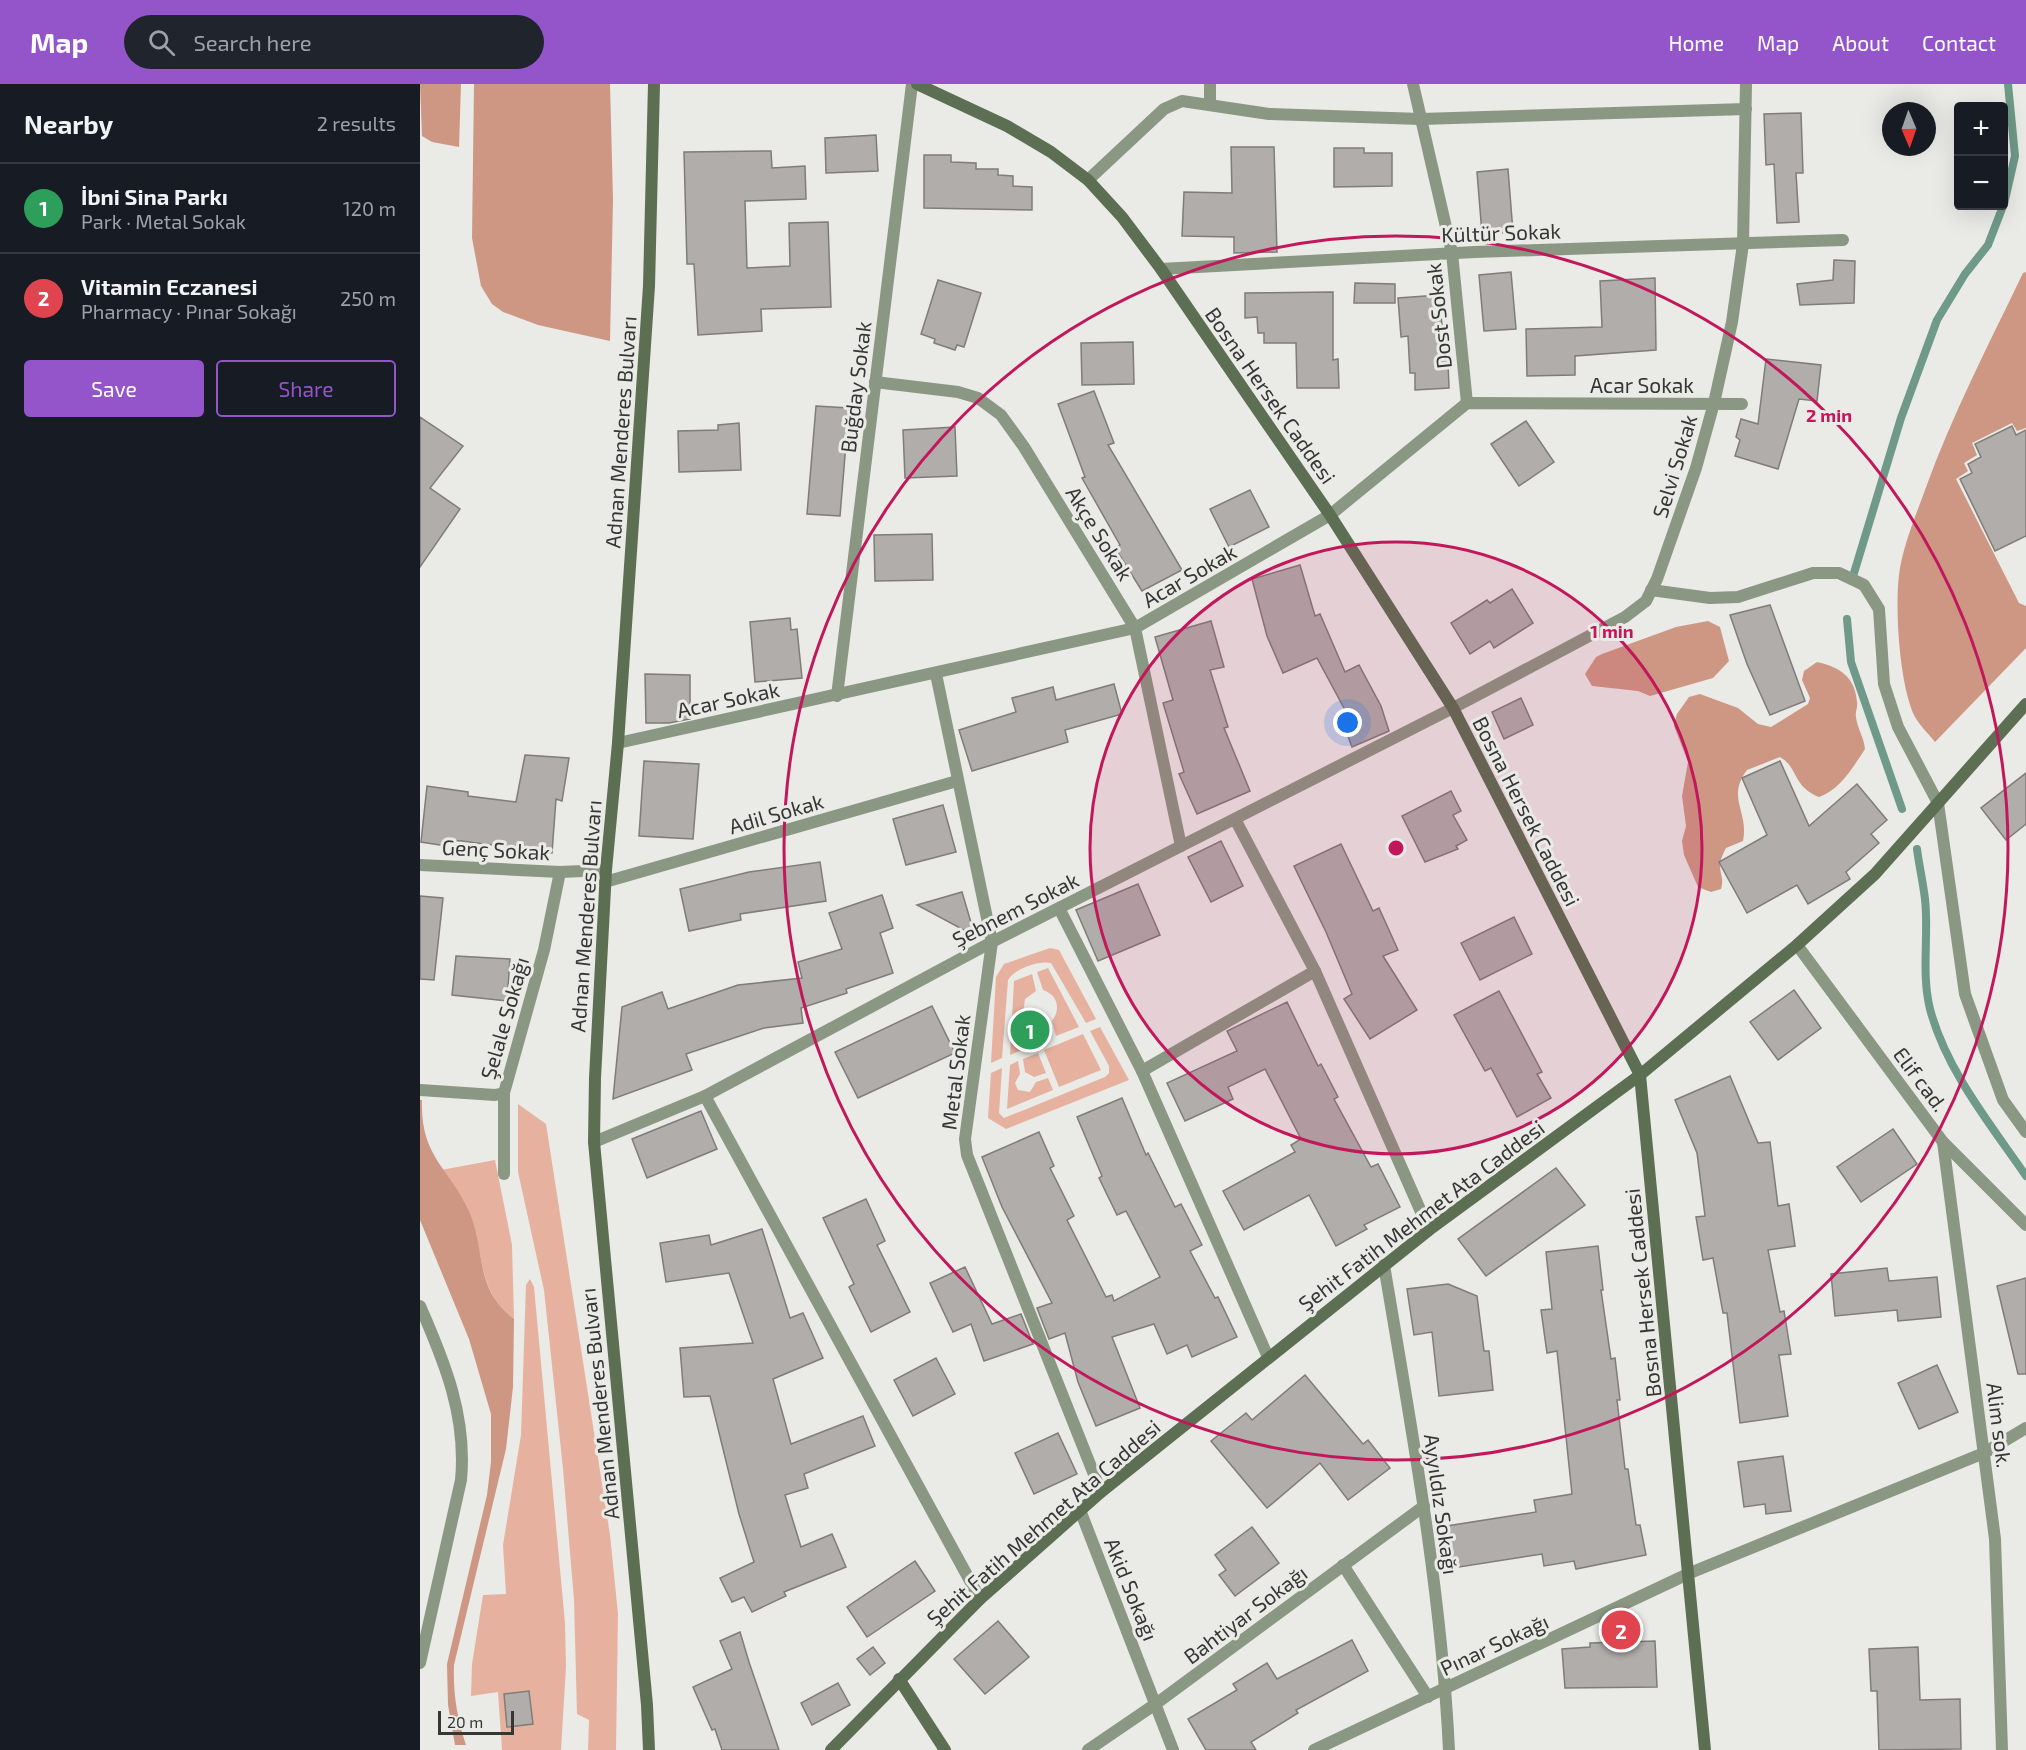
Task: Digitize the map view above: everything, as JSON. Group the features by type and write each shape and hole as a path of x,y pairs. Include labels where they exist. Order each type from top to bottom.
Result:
{"main road":[{"name":"Adnan Menderes Bulvarı","path":"649,1750 645,1681 594,1142 595,1078 606,876 618,743 649,286 654,84"},
{"name":"Bosna Hersek Caddesi","path":"924,85 1007,126 1051,152 1088,180 1122,217 1161,269 1330,514 1453,708 1640,1075 1690,1573 1705,1750"},
{"name":"Şehit Fatih Mehmet Ata Caddesi","path":"831,1750 980,1599 1101,1492 1429,1230 1640,1075 1797,945 1875,874 2025,706"},
{"path":"899,1679 945,1750"}],"street":[{"name":"Buğday Sokak","path":"837,696 912,84"},
{"path":"1210,84 1210,104"},
{"name":"Dost Sokak","path":"1413,84 1452,253 1467,403"},
{"name":"Selvi Sokak","path":"1453,708 1625,617 1646,601 1676,528 1714,403 1732,322 1743,244 1746,84"},
{"path":"1088,180 1164,109 1182,101 1269,114 1421,119 1746,108"},
{"name":"Kültür Sokak","path":"1161,269 1452,253 1844,240"},
{"name":"Akçe Sokak","path":"875,382 958,392 978,398 1001,415 1136,628 1181,846"},
{"name":"Acar Sokak","path":"618,743 1136,628 1330,514 1467,403 1742,404"},
{"path":"1651,590 1710,598 1738,597 1813,573 1839,573 1864,585 1879,609 1884,684 1898,727 1938,803 1965,994 2002,1100 2026,1132"},
{"name":"Metal Sokak","path":"936,674 992,942 965,1139 968,1155 1101,1492"},
{"name":"Şebnem Sokak","path":"594,1142 705,1096 992,942 1453,708"},
{"name":"Adil Sokak","path":"606,876 957,781"},
{"path":"1235,819 1315,971 1429,1230"},
{"name":"Genç Sokak","path":"420,865 606,876"},
{"name":"Şelale Sokağı","path":"420,1090 495,1095 504,1093 544,950 560,872"},
{"path":"1059,908 1142,1071 1268,1357"},
{"name":"Elif cad.","path":"1797,945 1943,1142 2026,1225"},
{"path":"1142,1071 1315,971"},
{"path":"504,1093 504,1174"},
{"path":"705,1096 980,1599"},
{"name":"Alim sok.","path":"1943,1142 1995,1539 2002,1750"},
{"name":"Ayyıldız Sokağı","path":"1384,1265 1424,1506 1446,1689 1449,1750"},
{"path":"420,1306 454,1393 464,1451 461,1480 420,1663"},
{"name":"Pınar Sokağı","path":"1314,1750 1690,1573 1984,1453 2026,1428"},
{"name":"Bahtiyar Sokağı","path":"1088,1750 1157,1704 1424,1506"},
{"name":"Akid Sokağı","path":"1080,1510 1173,1750"},
{"path":"1343,1565 1428,1697"}],"shaded area":[{"path":"420,84 461,84 459,147 432,142 422,136"},
{"path":"474,84 610,84 613,200 610,341 538,325 503,312 492,304 481,286 472,238"},
{"path":"2026,272 2026,428 2017,431 2012,423 1972,443 1977,455 1964,463 1968,471 1956,479 2019,603 2026,606 2026,648 1935,742 1915,717 1905,685 1898,622 1900,568 1911,528 1947,434 2023,273"},
{"path":"1708,621 1720,627 1729,661 1713,678 1650,696 1638,691 1592,686 1585,674 1596,657 1602,654 1676,627"},
{"path":"1817,662 1839,670 1853,685 1856,693 1857,721 1865,749 1840,783 1827,794 1819,797 1804,788 1790,766 1780,757 1747,770 1738,789 1744,830 1743,841 1726,848 1722,856 1720,862 1721,889 1711,892 1698,887 1684,855 1682,841 1686,826 1682,796 1688,762 1674,726 1677,714 1689,697 1700,694 1738,708 1758,724 1771,727 1808,704 1810,698 1802,680 1804,671"},
{"path":"1050,948 1059,950 1096,1019 1086,1023 1051,963 1027,966 1008,980 1002,1058 991,1063 996,977 1004,964"},
{"path":"1048,968 1079,1027 1056,1036 1052,1021 1057,1007 1055,999 1043,990 1037,972"},
{"path":"1032,974 1036,991 1025,999 1023,1014 1031,1023 1046,1024 1050,1038 1010,1055 1014,981"},
{"path":"1100,1027 1129,1080 1006,1129 988,1118 991,1073 1002,1068 999,1113 1004,1118 1105,1077 1109,1073 1109,1066 1090,1031"},
{"path":"1083,1034 1101,1070 1059,1087 1044,1050"},
{"path":"1038,1053 1046,1073 1034,1077 1025,1072 1023,1059"},
{"path":"1018,1061 1020,1074 1015,1083 1018,1090 1030,1092 1036,1082 1048,1078 1053,1090 1007,1109 1010,1065"},
{"path":"420,1100 422,1100 423,1119 431,1149 469,1211 486,1282 501,1307 514,1319 513,1387 506,1449 454,1665 456,1706 466,1745 455,1745 448,1705 447,1664 487,1495 491,1462 491,1414 469,1339 420,1220"},
{"path":"518,1104 546,1124 610,1535 618,1614 616,1750 588,1750 589,1720 577,1714 574,1600 563,1469 544,1290 518,1172"},
{"path":"495,1160 512,1245 514,1319 493,1295 487,1283 469,1213 453,1185 441,1170"},
{"path":"530,1279 534,1287 565,1623 566,1667 561,1750 502,1750 498,1692 471,1696 472,1664 483,1595 506,1594 503,1545 521,1435 526,1285"}],"building":[{"path":"1801,113 1803,173 1796,173 1799,222 1777,223 1774,164 1766,165 1764,114"},
{"path":"876,135 878,171 826,173 825,138"},
{"path":"1231,147 1274,147 1277,252 1234,253 1234,237 1182,236 1184,192 1232,193"},
{"path":"1334,148 1364,148 1364,153 1392,153 1392,186 1334,187"},
{"path":"771,151 772,168 805,166 806,199 745,201 747,268 790,266 789,223 828,222 831,307 761,309 762,331 698,335 694,264 687,264 684,152"},
{"path":"924,155 951,155 951,162 976,163 976,169 998,169 998,175 1013,176 1013,186 1032,187 1032,210 924,208"},
{"path":"1508,169 1513,232 1482,234 1477,172"},
{"path":"1834,260 1855,261 1854,303 1800,305 1797,284 1833,280"},
{"path":"1511,272 1516,329 1484,331 1479,275"},
{"path":"1655,278 1656,350 1575,356 1575,375 1527,376 1526,329 1602,327 1600,281"},
{"path":"938,280 981,293 964,347 957,345 955,350 934,343 935,339 921,334"},
{"path":"1355,283 1395,284 1395,303 1354,303"},
{"path":"1333,292 1333,360 1338,359 1339,388 1297,388 1296,343 1264,343 1264,333 1258,333 1257,317 1245,318 1245,293"},
{"path":"1439,295 1443,335 1447,335 1449,388 1415,390 1415,373 1410,373 1408,336 1401,337 1398,298"},
{"path":"1133,342 1134,384 1082,385 1081,343"},
{"path":"1766,359 1821,365 1817,401 1799,399 1778,469 1735,456 1740,440 1736,437 1741,419 1758,424"},
{"path":"1094,391 1114,443 1108,445 1182,570 1142,591 1115,548 1120,545 1082,478 1085,477 1058,404"},
{"path":"816,406 849,408 840,516 807,514"},
{"path":"420,417 463,446 430,488 460,509 420,567"},
{"path":"1526,421 1554,462 1519,486 1491,444"},
{"path":"739,423 741,470 679,472 678,431 718,430 718,425"},
{"path":"2012,426 2016,435 2026,430 2026,536 1995,551 1960,479 1972,473 1968,464 1981,457 1975,444"},
{"path":"955,427 957,476 905,478 903,430"},
{"path":"1250,490 1269,527 1229,547 1210,509"},
{"path":"932,534 933,580 875,581 874,535"},
{"path":"1300,565 1315,616 1320,614 1345,672 1359,665 1381,706 1389,731 1352,747 1344,726 1352,723 1317,658 1283,673 1267,636 1252,579"},
{"path":"1512,589 1533,623 1494,648 1490,641 1470,654 1451,623 1487,600 1490,603"},
{"path":"1770,605 1805,701 1770,715 1747,664 1730,615"},
{"path":"790,618 791,630 797,629 802,678 755,682 750,622"},
{"path":"1211,621 1224,667 1210,670 1228,727 1224,728 1250,791 1197,814 1179,774 1184,772 1163,703 1173,700 1155,637"},
{"path":"645,674 690,675 690,719 669,723 646,723"},
{"path":"1114,684 1122,714 1065,730 1068,742 972,771 959,730 1016,712 1012,698 1053,687 1056,700"},
{"path":"1521,698 1533,725 1504,739 1492,712"},
{"path":"525,755 569,758 562,801 556,799 552,853 462,841 447,840 446,846 421,842 427,786 468,792 468,796 516,802"},
{"path":"644,761 699,764 693,839 639,836"},
{"path":"1780,761 1809,826 1857,784 1887,820 1871,834 1879,843 1846,872 1850,879 1808,904 1797,885 1747,913 1719,862 1767,835 1742,778"},
{"path":"2026,773 2026,824 2006,840 1981,808"},
{"path":"1451,791 1461,811 1453,815 1467,840 1456,846 1458,849 1425,862 1402,816"},
{"path":"943,805 956,852 906,865 893,819"},
{"path":"1221,841 1243,886 1211,902 1188,857"},
{"path":"1341,844 1373,911 1379,908 1398,950 1383,956 1417,1010 1370,1039 1344,999 1352,994 1326,932 1294,866"},
{"path":"820,862 826,901 740,914 741,920 689,931 680,889 749,872"},
{"path":"1138,884 1160,935 1098,961 1076,910"},
{"path":"962,892 975,936 917,905"},
{"path":"882,895 893,928 880,933 893,973 846,989 847,993 801,1008 803,1023 764,1028 686,1054 692,1070 613,1099 622,1007 662,992 668,1009 738,985 802,978 798,962 842,949 829,913"},
{"path":"420,896 443,898 434,980 420,979"},
{"path":"1514,917 1532,954 1480,980 1461,943"},
{"path":"456,956 510,959 507,1001 452,995"},
{"path":"1794,990 1821,1028 1778,1060 1750,1022"},
{"path":"1499,991 1542,1072 1537,1074 1551,1098 1517,1117 1491,1068 1485,1071 1454,1015"},
{"path":"1287,1002 1318,1066 1321,1064 1338,1097 1334,1099 1371,1167 1378,1164 1400,1207 1364,1225 1367,1229 1336,1246 1309,1195 1244,1230 1223,1191 1295,1152 1291,1145 1301,1139 1265,1069 1228,1087 1233,1099 1185,1121 1167,1083 1237,1051 1227,1031"},
{"path":"932,1006 955,1053 858,1098 835,1052"},
{"path":"1730,1076 1758,1143 1770,1142 1778,1206 1789,1204 1795,1246 1768,1250 1780,1312 1784,1311 1791,1354 1779,1355 1788,1416 1740,1423 1727,1313 1723,1313 1713,1258 1703,1260 1696,1217 1705,1216 1697,1153 1675,1100"},
{"path":"1122,1098 1146,1155 1148,1153 1175,1207 1181,1204 1202,1245 1190,1251 1215,1298 1218,1297 1237,1337 1192,1357 1187,1345 1167,1354 1154,1324 1112,1337 1140,1408 1096,1426 1078,1382 1065,1333 1049,1339 1037,1308 1052,1303 1002,1207 982,1157 1039,1132 1054,1166 1050,1168 1074,1216 1067,1220 1106,1297 1112,1295 1114,1301 1160,1277 1126,1211 1117,1215 1099,1178 1102,1176 1077,1117"},
{"path":"701,1111 717,1149 647,1178 632,1139"},
{"path":"1893,1129 1917,1164 1861,1202 1837,1167"},
{"path":"1556,1168 1585,1205 1486,1276 1458,1239"},
{"path":"866,1199 885,1241 877,1245 910,1312 871,1332 849,1287 854,1284 823,1218"},
{"path":"762,1229 790,1318 803,1313 823,1358 773,1379 791,1444 863,1416 875,1446 804,1474 808,1488 785,1495 801,1547 832,1534 846,1567 784,1592 786,1596 752,1612 744,1597 732,1602 720,1578 754,1562 739,1514 710,1396 684,1397 680,1348 753,1343 729,1273 666,1282 660,1243 709,1235 711,1245"},
{"path":"1598,1246 1603,1290 1601,1290 1611,1359 1615,1358 1625,1469 1628,1469 1636,1525 1640,1525 1646,1555 1576,1569 1574,1561 1544,1566 1542,1554 1453,1568 1447,1526 1536,1512 1534,1500 1572,1494 1557,1351 1547,1353 1541,1310 1552,1309 1546,1252"},
{"path":"965,1267 992,1324 1021,1314 1033,1344 984,1361 971,1324 953,1332 930,1283"},
{"path":"1887,1268 1889,1281 1937,1277 1941,1317 1898,1321 1897,1310 1835,1316 1831,1274"},
{"path":"2026,1278 2026,1374 2018,1374 1997,1286"},
{"path":"1448,1284 1477,1296 1484,1351 1489,1351 1493,1390 1439,1396 1432,1332 1414,1335 1407,1289"},
{"path":"936,1358 955,1394 913,1416 894,1380"},
{"path":"1937,1365 1958,1412 1919,1429 1898,1383"},
{"path":"1305,1375 1363,1444 1368,1440 1390,1468 1348,1500 1320,1463 1267,1508 1211,1441 1246,1413 1252,1420"},
{"path":"1058,1433 1077,1474 1034,1494 1015,1453"},
{"path":"1783,1456 1791,1511 1766,1514 1765,1504 1744,1507 1738,1462"},
{"path":"1252,1527 1279,1563 1235,1596 1219,1575 1226,1570 1215,1555"},
{"path":"915,1561 935,1591 867,1637 847,1607"},
{"path":"998,1621 1029,1657 985,1694 954,1659"},
{"path":"740,1632 779,1750 722,1750 715,1729 712,1730 693,1687 732,1669 720,1641"},
{"path":"1352,1640 1368,1671 1296,1710 1298,1713 1251,1742 1256,1750 1206,1750 1188,1719 1237,1690 1233,1684 1267,1663 1277,1679"},
{"path":"1655,1641 1657,1687 1565,1688 1562,1649 1590,1647 1590,1643"},
{"path":"873,1647 885,1663 870,1675 857,1659"},
{"path":"1918,1647 1920,1700 1960,1699 1961,1749 1879,1750 1877,1691 1871,1691 1869,1649"},
{"path":"838,1683 850,1705 812,1725 801,1703"},
{"path":"529,1691 533,1724 507,1727 504,1694"}],"waterway":[{"path":"2008,84 2015,156 2008,187"},
{"path":"1854,573 1901,418 1937,320 1965,274 1988,245 2001,210"},
{"path":"1847,619 1851,662 1902,809"},
{"path":"1917,849 1926,913 1927,995 1937,1032 1958,1075 1984,1117 2026,1176"}],"place":[{"name":"İbni Sina Parkı","path":"1030,1030"},
{"name":"Vitamin Eczanesi","path":"1621,1630"}]}
